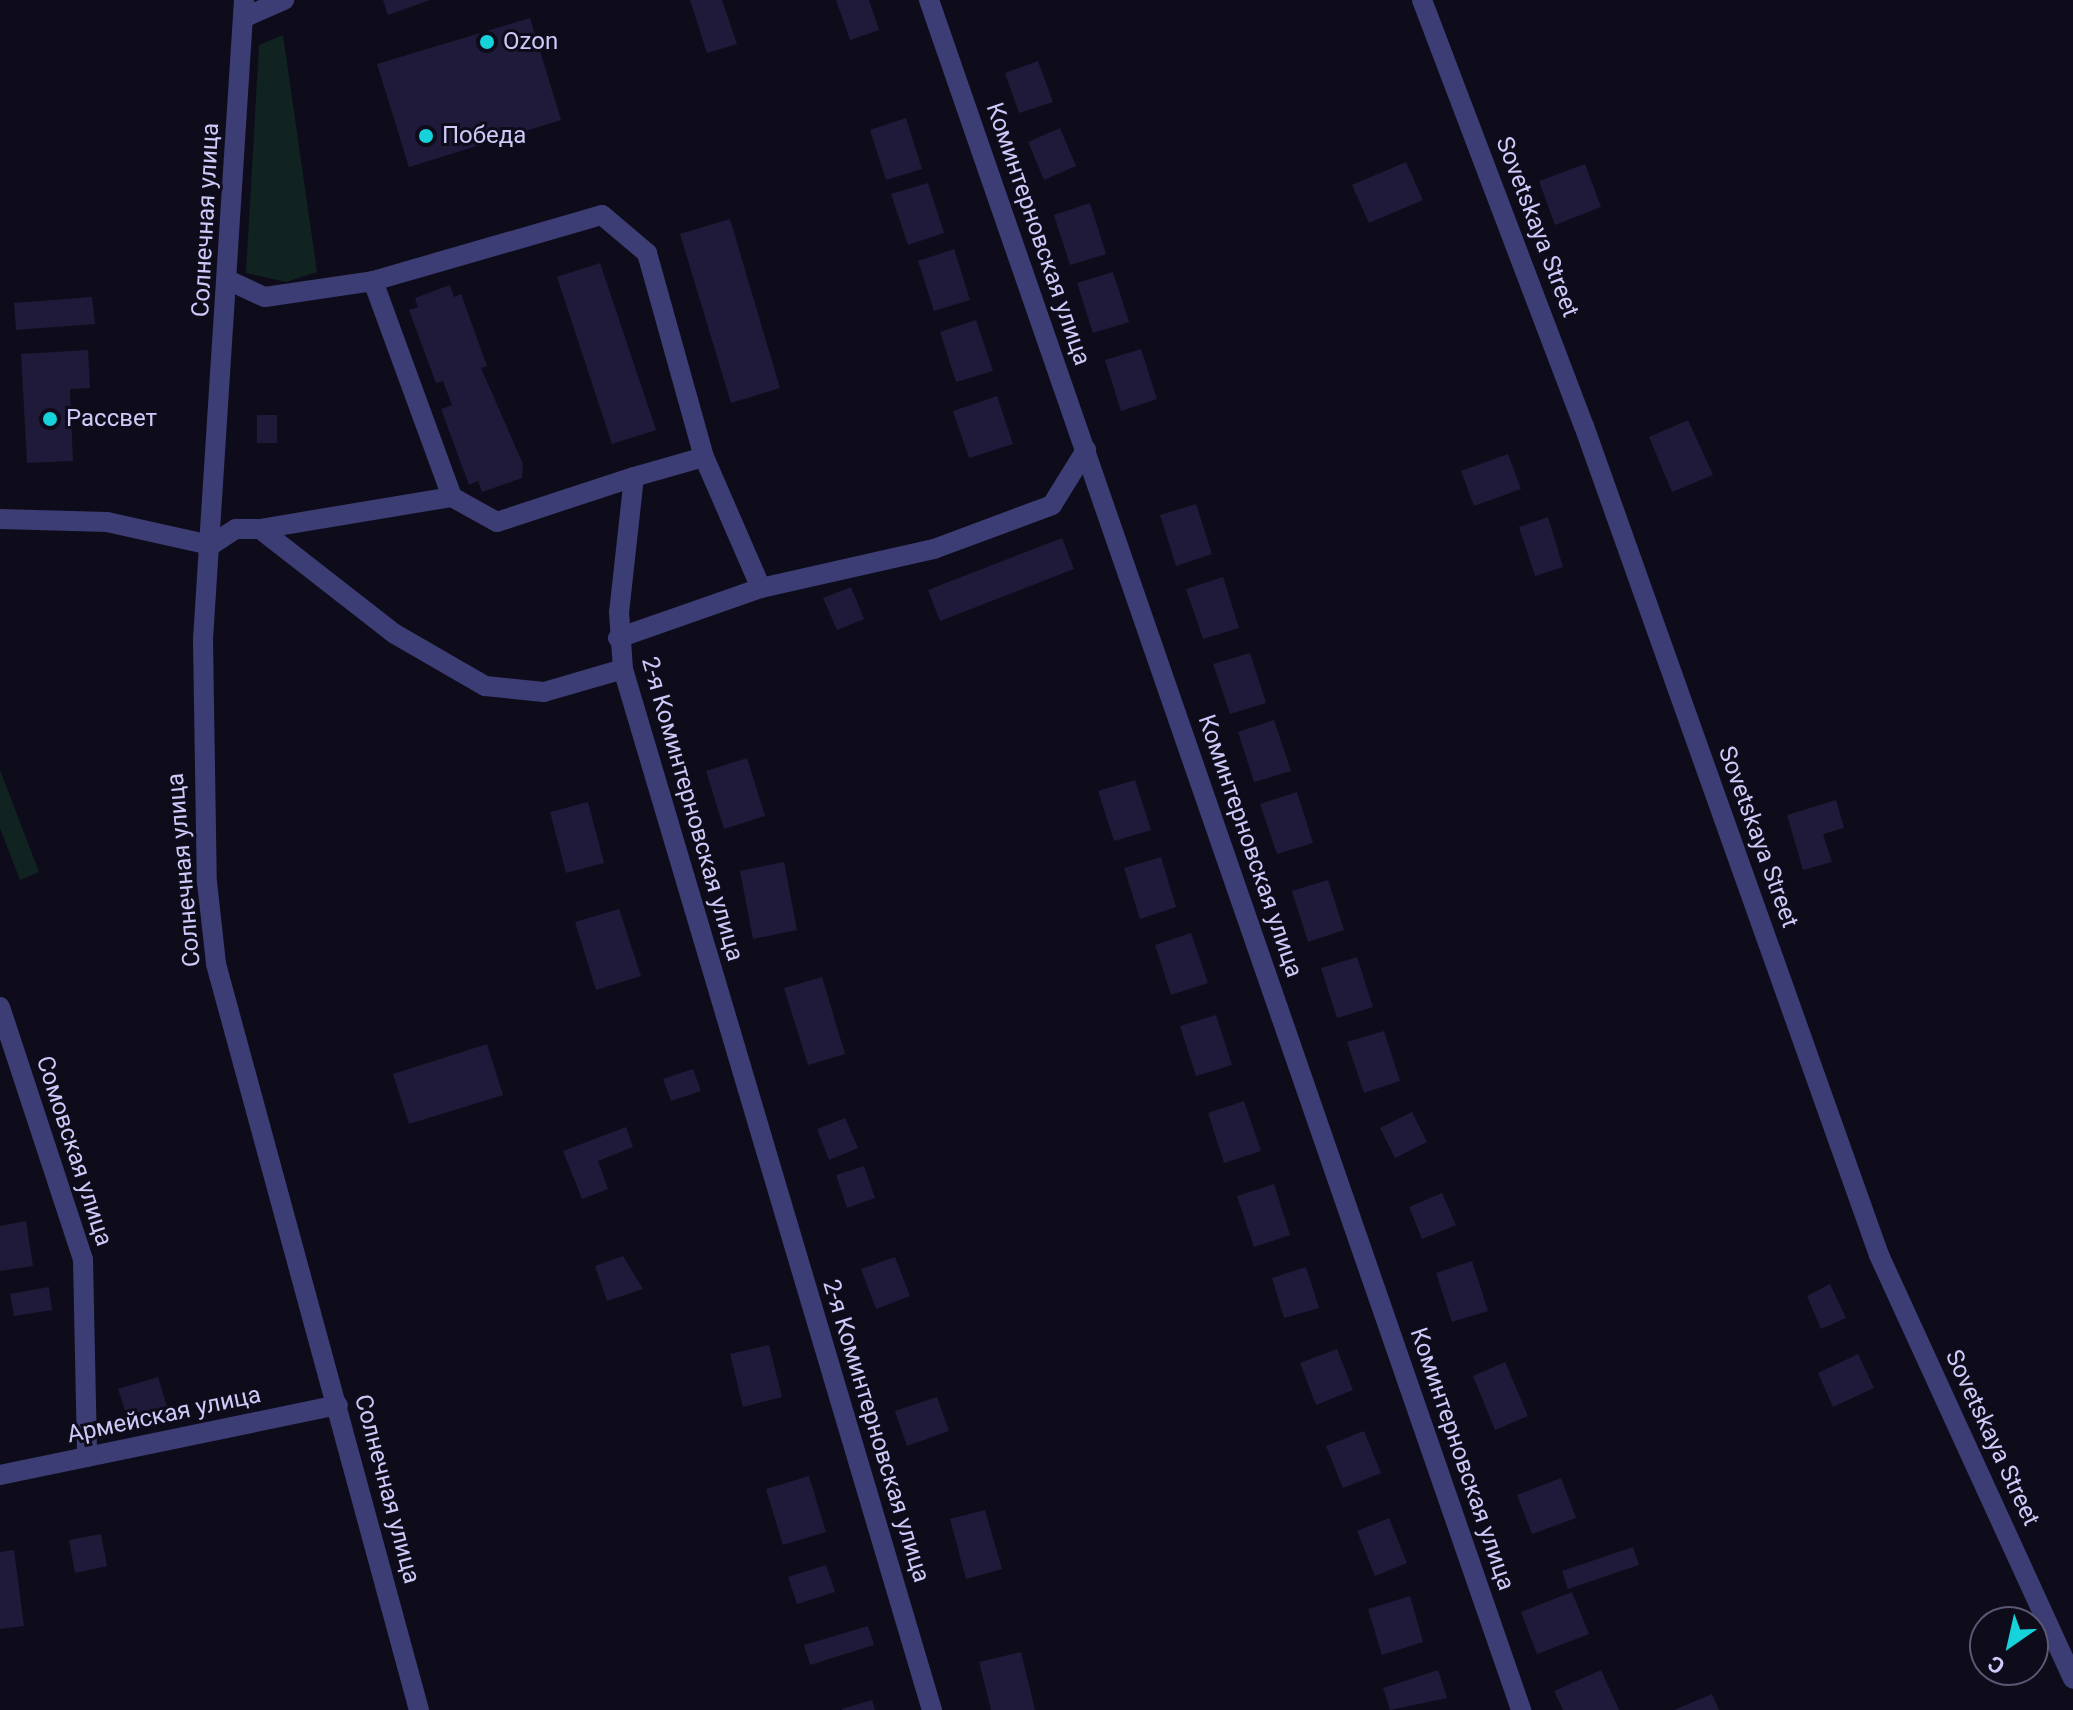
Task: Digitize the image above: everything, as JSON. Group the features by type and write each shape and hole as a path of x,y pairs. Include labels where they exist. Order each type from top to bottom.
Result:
{"street":[{"path":"244,9 284,0"},
{"name":"Коминтерновская улица","path":"929,0 1521,1710"},
{"name":"Sovetskaya Street","path":"1422,0 1584,426 1879,1255 2073,1679"},
{"name":"Солнечная улица","path":"244,9 230,281 200,733 216,964 419,1710"},
{"path":"230,281 281,297 373,281 602,215 647,253 704,457 761,588"},
{"path":"373,281 452,497"},
{"path":"618,638 761,588 934,549 1052,505 1086,450"},
{"path":"0,519 107,522 211,545 236,529 260,529 452,497 497,522 704,457"},
{"name":"2-я Коминтерновская улица","path":"634,477 618,638 623,669 932,1710"},
{"path":"260,529 395,634 485,686 544,692 623,669"},
{"name":"Сомовская улица","path":"0,1007 83,1260 87,1457"},
{"name":"Армейская улица","path":"0,1475 338,1405"}],"green space":[{"path":"283,35 317,272 286,282 246,273 259,45"},
{"path":"0,770 39,872 20,880 0,828"}],"building":[{"path":"383,0 430,0 388,15"},
{"path":"690,0 722,0 737,44 707,53"},
{"path":"836,0 869,0 879,30 850,40"},
{"path":"530,18 561,120 409,167 377,64"},
{"path":"1038,61 1053,102 1019,113 1005,73"},
{"path":"906,118 922,169 886,180 870,130"},
{"path":"1060,128 1076,166 1044,180 1028,142"},
{"path":"1406,162 1423,200 1369,223 1352,185"},
{"path":"1585,164 1601,207 1555,225 1539,181"},
{"path":"928,183 944,233 908,245 891,194"},
{"path":"1090,203 1106,254 1070,265 1054,215"},
{"path":"730,219 780,388 731,403 680,234"},
{"path":"954,249 970,300 934,311 918,261"},
{"path":"600,263 656,430 612,444 557,277"},
{"path":"1113,272 1129,322 1093,333 1077,283"},
{"path":"450,285 454,297 461,294 487,366 481,368 523,464 522,478 482,492 478,481 469,485 441,409 452,405 443,381 436,383 409,310 418,307 415,298"},
{"path":"92,297 95,324 16,330 14,303"},
{"path":"976,320 993,371 956,382 940,332"},
{"path":"1141,349 1157,399 1121,411 1105,360"},
{"path":"88,350 90,388 70,389 73,461 27,463 21,354"},
{"path":"997,396 1013,444 969,458 953,411"},
{"path":"257,415 277,415 277,443 257,443"},
{"path":"1688,420 1713,475 1672,492 1649,437"},
{"path":"1508,454 1521,489 1474,506 1461,471"},
{"path":"1196,504 1212,554 1176,566 1160,515"},
{"path":"1548,517 1563,567 1535,576 1519,527"},
{"path":"1062,538 1074,569 940,621 928,590"},
{"path":"1223,577 1239,628 1203,639 1186,589"},
{"path":"851,587 864,619 837,630 823,598"},
{"path":"1250,653 1266,703 1230,714 1213,664"},
{"path":"1274,720 1291,771 1254,782 1238,732"},
{"path":"747,758 765,816 724,829 706,771"},
{"path":"1135,780 1151,830 1114,841 1098,791"},
{"path":"1297,792 1313,843 1277,854 1260,804"},
{"path":"1836,800 1844,828 1823,834 1832,862 1803,870 1787,815"},
{"path":"588,802 604,863 566,873 550,812"},
{"path":"1161,857 1176,907 1140,919 1124,868"},
{"path":"784,862 797,930 753,939 740,871"},
{"path":"1328,880 1344,930 1308,942 1292,891"},
{"path":"619,909 641,976 596,990 575,922"},
{"path":"1191,933 1208,983 1171,995 1155,945"},
{"path":"1357,957 1373,1007 1337,1018 1321,968"},
{"path":"822,977 845,1054 808,1065 784,988"},
{"path":"1216,1015 1232,1065 1196,1076 1180,1026"},
{"path":"1384,1031 1400,1081 1364,1093 1347,1042"},
{"path":"487,1044 503,1095 409,1124 393,1074"},
{"path":"693,1069 701,1091 671,1101 663,1079"},
{"path":"1244,1101 1261,1151 1224,1163 1208,1113"},
{"path":"1412,1112 1427,1142 1395,1158 1380,1128"},
{"path":"845,1118 858,1148 829,1160 817,1129"},
{"path":"626,1127 633,1147 598,1161 608,1189 582,1199 563,1151"},
{"path":"864,1166 875,1198 847,1208 836,1175"},
{"path":"1274,1184 1290,1235 1254,1247 1237,1196"},
{"path":"1442,1193 1456,1225 1422,1239 1409,1207"},
{"path":"26,1221 33,1266 0,1271 0,1226"},
{"path":"623,1256 643,1289 607,1301 595,1266"},
{"path":"895,1257 910,1296 876,1309 861,1269"},
{"path":"1472,1261 1488,1311 1452,1322 1436,1273"},
{"path":"1306,1267 1319,1308 1284,1318 1272,1278"},
{"path":"1830,1284 1846,1318 1821,1329 1807,1296"},
{"path":"49,1287 52,1310 14,1316 10,1294"},
{"path":"769,1345 782,1397 743,1407 730,1354"},
{"path":"1337,1349 1353,1390 1316,1405 1300,1363"},
{"path":"1858,1354 1874,1388 1833,1407 1818,1373"},
{"path":"1505,1362 1528,1416 1495,1430 1473,1376"},
{"path":"158,1377 169,1414 130,1426 118,1389"},
{"path":"937,1397 949,1431 907,1446 895,1411"},
{"path":"1364,1431 1381,1473 1343,1488 1326,1446"},
{"path":"809,1476 826,1532 783,1545 766,1489"},
{"path":"1561,1478 1576,1518 1532,1534 1517,1495"},
{"path":"985,1510 1002,1569 966,1579 950,1519"},
{"path":"1389,1518 1407,1563 1375,1576 1357,1531"},
{"path":"101,1534 107,1566 75,1573 69,1540"},
{"path":"1633,1547 1639,1565 1568,1589 1562,1571"},
{"path":"14,1550 24,1626 0,1629 0,1552"},
{"path":"826,1565 835,1592 797,1604 788,1577"},
{"path":"1572,1592 1589,1634 1537,1654 1521,1612"},
{"path":"1410,1596 1423,1642 1382,1655 1368,1609"},
{"path":"868,1626 874,1645 810,1665 804,1645"},
{"path":"1021,1652 1035,1710 991,1710 979,1662"},
{"path":"1438,1670 1447,1698 1390,1710 1383,1688"},
{"path":"1601,1670 1619,1710 1563,1710 1554,1691"},
{"path":"1712,1694 1719,1710 1674,1710"},
{"path":"872,1700 875,1710 842,1710 842,1709"}],"place":[{"name":"Ozon","path":"487,42"},
{"name":"Победа","path":"426,136"},
{"name":"Рассвет","path":"50,419"}]}
